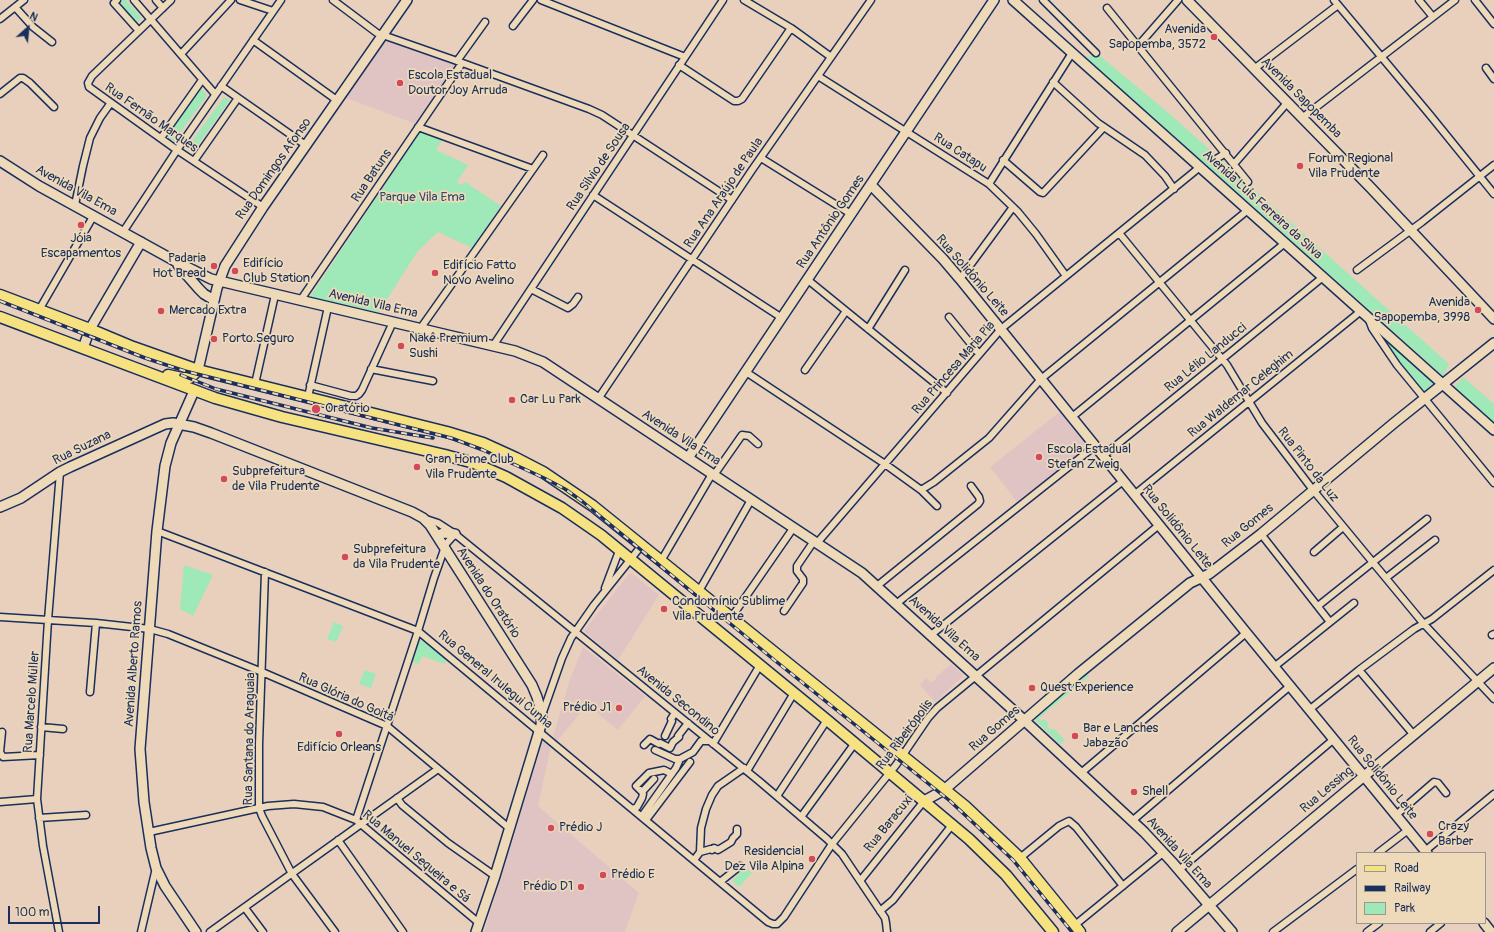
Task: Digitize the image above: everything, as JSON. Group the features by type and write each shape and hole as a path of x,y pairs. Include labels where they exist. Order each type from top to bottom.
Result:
{"main road":[{"name":"Rua Domingos Afonso","path":"198,370 219,281 230,256 407,0"},
{"name":"Rua Antônio Gomes","path":"688,458 994,0"},
{"name":"Avenida Luís Ferreira da Silva","path":"1013,0 1494,430"},
{"name":"Avenida Sapopemba","path":"1187,0 1411,230 1494,319"},
{"name":"Avenida Vila Ema","path":"0,161 39,186 204,276 275,295 493,346 526,355 543,362 862,573 975,675 1132,821 1163,852 1230,931"},
{"name":"Rua Solidônio Leite","path":"871,185 943,258 960,278 1274,668 1364,775 1426,852"},
{"path":"84,348 90,329 141,242"},
{"path":"175,260 198,289 208,298 214,300"},
{"path":"0,295 133,347 198,370 447,432 483,443 516,458 564,485 642,545 903,756 993,832 1020,858 1077,929"},
{"path":"0,318 84,348 194,391 282,417 474,463 506,477 562,508 619,550 855,743 952,825 1001,870 1053,932"},
{"name":"Rua Gomes","path":"944,790 1078,674 1190,583 1209,574 1261,534 1425,398 1494,343"},
{"path":"128,365 182,378 190,378 198,370"},
{"name":"Avenida Alberto Ramos","path":"194,391 171,443 165,466 158,531 140,749 142,783 148,832 156,868 168,891 196,932"},
{"name":"Rua Suzana","path":"0,507 32,491 60,472 165,424 179,423"},
{"name":"Avenida do Oratório","path":"179,423 211,433 412,512 423,518 437,536 532,686 537,696 542,715 539,732 495,876 477,928"},
{"path":"437,536 443,533 455,534"},
{"name":"Rua Lessing","path":"1177,932 1494,668"},
{"name":"Rua Baracuxi","path":"924,801 944,790"},
{"path":"1485,924 1491,932"}],"street":[{"path":"0,19 24,0"},
{"path":"117,0 114,3 139,31"},
{"path":"134,0 215,94"},
{"path":"156,0 163,8"},
{"name":"Rua Fernão Marques","path":"171,0 92,76 88,83 89,88 177,150 263,207"},
{"path":"181,54 231,0"},
{"path":"240,0 273,11"},
{"path":"123,232 215,94 281,0"},
{"path":"333,0 371,29 383,36 460,62 602,115 732,200"},
{"path":"513,26 533,0"},
{"path":"541,0 685,57"},
{"name":"Rua Silvio de Sousa","path":"493,346 723,0"},
{"path":"744,0 791,28 831,57"},
{"name":"Rua Ana Araújo de Paula","path":"598,399 732,200 871,0"},
{"path":"1043,0 1096,53"},
{"path":"1138,46 1178,0"},
{"path":"1419,0 1433,17"},
{"path":"1302,118 1455,0"},
{"path":"1475,0 1494,24"},
{"path":"1254,69 1336,2 1494,194"},
{"path":"15,7 33,27 52,42"},
{"path":"1107,8 1248,182"},
{"name":"Rua Batuns","path":"300,301 418,127 485,22"},
{"path":"680,66 734,101 738,101 742,99 791,28"},
{"path":"253,40 338,101"},
{"path":"989,184 1072,53"},
{"path":"1486,68 1494,79"},
{"name":"Rua Catapu","path":"818,76 989,184 1013,207 1036,234 1066,276"},
{"path":"0,94 20,78 23,78 54,107"},
{"path":"160,138 202,80"},
{"path":"1053,82 1104,127 1145,155 1165,176 1174,189"},
{"path":"221,86 307,146"},
{"path":"194,161 238,98"},
{"path":"1234,164 1287,102"},
{"path":"75,205 90,138 100,118 110,104"},
{"path":"418,127 533,169"},
{"path":"1003,160 1043,193 1104,127"},
{"path":"1216,159 1226,153"},
{"path":"420,329 543,155"},
{"path":"761,158 851,214"},
{"path":"1357,270 1494,165"},
{"name":"Rua Princesa Maria Pia","path":"784,611 803,583 803,579 796,568 797,566 816,542 1001,329 1200,167"},
{"path":"593,195 782,318"},
{"path":"960,278 1013,207"},
{"path":"921,490 934,482 986,441 1041,379 1248,210"},
{"path":"39,310 94,215"},
{"name":"Rua Pinto da Luz","path":"1119,233 1222,359 1272,437 1313,490 1422,623 1494,699"},
{"path":"1072,417 1285,243"},
{"path":"868,328 905,270"},
{"name":"Rua Lélio Landucci","path":"1103,456 1323,277"},
{"path":"808,280 947,393"},
{"path":"531,289 568,308 578,297"},
{"path":"255,384 275,295"},
{"path":"308,397 328,307"},
{"path":"805,370 846,311"},
{"path":"1364,313 1372,328 1397,365 1494,483"},
{"name":"Rua Waldemar Celeghim","path":"1134,495 1249,402 1364,313"},
{"path":"949,317 980,354"},
{"path":"310,385 356,396 362,390 393,322"},
{"path":"371,369 433,381"},
{"path":"746,372 885,464 921,490 937,506"},
{"path":"661,561 713,474 742,435 749,436 758,444"},
{"path":"896,604 1095,446"},
{"name":"Rua Marcelo Müller","path":"59,932 39,818 38,799 48,620 60,472"},
{"path":"931,635 1124,481"},
{"path":"877,586 978,504 980,501 979,497 971,486"},
{"path":"699,592 751,500"},
{"name":"Avenida Secondino","path":"423,518 438,523 455,534 746,770 832,844 842,854 880,911 886,923 887,932"},
{"path":"1318,606 1427,519"},
{"name":"Rua Ribeirópolis","path":"773,924 777,924 784,917 832,844 890,773 928,718 937,708 975,675 1159,525"},
{"path":"731,618 794,527"},
{"path":"1314,552 1344,528"},
{"name":"Rua General Irulegui Cunha","path":"158,531 418,631 720,882 773,924"},
{"path":"358,822 444,548 455,534"},
{"path":"1261,534 1330,622"},
{"path":"1386,578 1436,540"},
{"path":"542,715 567,644 603,594 642,545"},
{"path":"603,594 619,550"},
{"path":"1309,710 1359,670 1422,623 1432,619 1494,570"},
{"name":"Rua Santana do Araguaia","path":"265,572 259,744 259,808 292,874 335,932"},
{"path":"1274,668 1354,603"},
{"name":"Rua Glória do Goitá","path":"0,617 96,623 150,629 168,634 262,672 387,726 509,828"},
{"path":"90,692 96,623"},
{"path":"1081,773 1246,633"},
{"path":"655,750 675,759 680,759 693,752 701,741 711,742 760,665"},
{"path":"1359,670 1413,734"},
{"path":"1132,821 1290,686"},
{"path":"694,860 700,852 702,828 706,809 712,795 718,786 746,770 794,693"},
{"path":"665,736 672,721 671,719 675,713"},
{"path":"776,796 827,720"},
{"path":"644,745 650,739 670,748 688,723"},
{"path":"41,727 63,729"},
{"path":"2,732 0,752 2,757 40,755"},
{"path":"1179,870 1334,739"},
{"path":"801,817 855,743"},
{"path":"644,818 680,759"},
{"path":"644,818 690,762"},
{"path":"210,932 246,908 338,840 358,822 397,798 438,769"},
{"path":"642,792 636,786 649,773 664,770 672,774"},
{"path":"633,809 637,807 642,798 642,792 654,779"},
{"path":"1396,815 1434,782 1438,783 1446,793"},
{"path":"1426,852 1494,794"},
{"path":"397,798 402,805 448,843 495,876"},
{"path":"0,802 38,799"},
{"name":"Rua Baracuxi","path":"860,881 924,801"},
{"name":"Rua Manuel Sequeira e Sá","path":"148,832 283,804 323,807 358,822 477,928"},
{"path":"39,818 86,816"},
{"path":"1020,858 1058,826 1069,821 1076,827 1123,886"},
{"path":"880,911 893,900 952,825"},
{"path":"700,852 712,850 714,848 718,850 731,842 737,834 737,829"},
{"path":"1379,852 1408,830"},
{"path":"338,840 402,932"},
{"path":"1077,929 1123,886 1163,852"},
{"path":"720,882 740,866"},
{"path":"141,932 156,868"},
{"path":"1273,932 1356,870"},
{"path":"246,908 263,932"},
{"path":"1367,932 1378,924"},
{"path":"1430,932 1440,924"}],"shaded area":[{"name":"Escola Estadual Doutor Joy Arruda","path":"387,41 454,64 455,66 416,124 346,98 384,43"},
{"name":"Escola Estadual Stefan Zweig","path":"1062,410 1089,445 1088,448 1018,503 990,467"},
{"path":"631,573 659,595 618,660 584,631"},
{"path":"583,647 645,696 618,730 587,705 557,741 553,737 570,679"},
{"path":"951,664 962,674 962,677 935,702 920,685 926,678 931,683"},
{"path":"543,741 551,746 538,806 639,893 625,931 626,932 484,932"}],"green space":[{"path":"123,0 126,0 141,17 137,23 120,4"},
{"path":"1100,56 1171,115 1449,364 1443,376 1236,191 1080,57"},
{"path":"201,88 207,96 174,141 167,137 168,135"},
{"path":"224,97 230,100 193,152 187,148"},
{"name":"Parque Vila Ema","path":"420,132 442,140 436,150 468,165 457,182 462,185 465,182 501,206 472,248 438,232 417,252 379,312 310,297"},
{"path":"1384,338 1435,381 1423,393 1381,341"},
{"path":"1463,377 1494,404 1494,423 1454,388"},
{"path":"184,565 213,575 193,616 180,609"},
{"path":"334,622 343,626 336,642 327,639"},
{"path":"417,638 446,657 445,664 422,656 419,664 410,661"},
{"path":"365,670 376,674 371,688 359,684"},
{"path":"1088,673 1089,676 1039,718 1041,721 1044,719 1049,724 1047,726 1050,730 1053,728 1065,740 1060,744 1036,721 1035,718"},
{"path":"745,867 752,873 739,887 732,881"}],"railway":[{"path":"0,301 145,358 185,371 451,438 483,450 565,489 583,502 773,659 950,801 1013,860 1072,932"},
{"path":"181,375 216,389 372,428 433,438"}],"place":[{"name":"Avenida Sapopemba, 3572","path":"1214,37"},
{"name":"Escola Estadual Doutor Joy Arruda","path":"400,83"},
{"name":"Forum Regional Vila Prudente","path":"1300,166"},
{"name":"Jóia Escapamentos","path":"81,225"},
{"name":"Padaria Hot Bread","path":"214,266"},
{"name":"Edifício Club Station","path":"235,271"},
{"name":"Edifício Fatto Novo Avelino","path":"435,273"},
{"name":"Avenida Sapopemba, 3998","path":"1478,310"},
{"name":"Mercado Extra","path":"161,311"},
{"name":"Porto.Seguro","path":"214,339"},
{"name":"Nakê Premium Sushi","path":"401,346"},
{"name":"Car Lu Park","path":"512,400"},
{"name":"Oratório","path":"316,409"},
{"name":"Escola Estadual Stefan Zweig","path":"1039,457"},
{"name":"Gran Home Club Vila Prudente","path":"417,467"},
{"name":"Subprefeitura de Vila Prudente","path":"224,479"},
{"name":"Subprefeitura da Vila Prudente","path":"345,557"},
{"name":"Condomínio Sublime Vila Prudente","path":"664,609"},
{"name":"Quest Experience","path":"1032,688"},
{"name":"Prédio J1","path":"619,708"},
{"name":"Edifício Orleans","path":"339,734"},
{"name":"Bar e Lanches Jabazão","path":"1075,736"},
{"name":"Shell","path":"1134,792"},
{"name":"Prédio J","path":"551,828"},
{"name":"Crazy Barber","path":"1430,834"},
{"name":"Residencial Dez Vila Alpina","path":"812,859"},
{"name":"Prédio E","path":"603,875"},
{"name":"Prédio D1","path":"581,887"}]}
